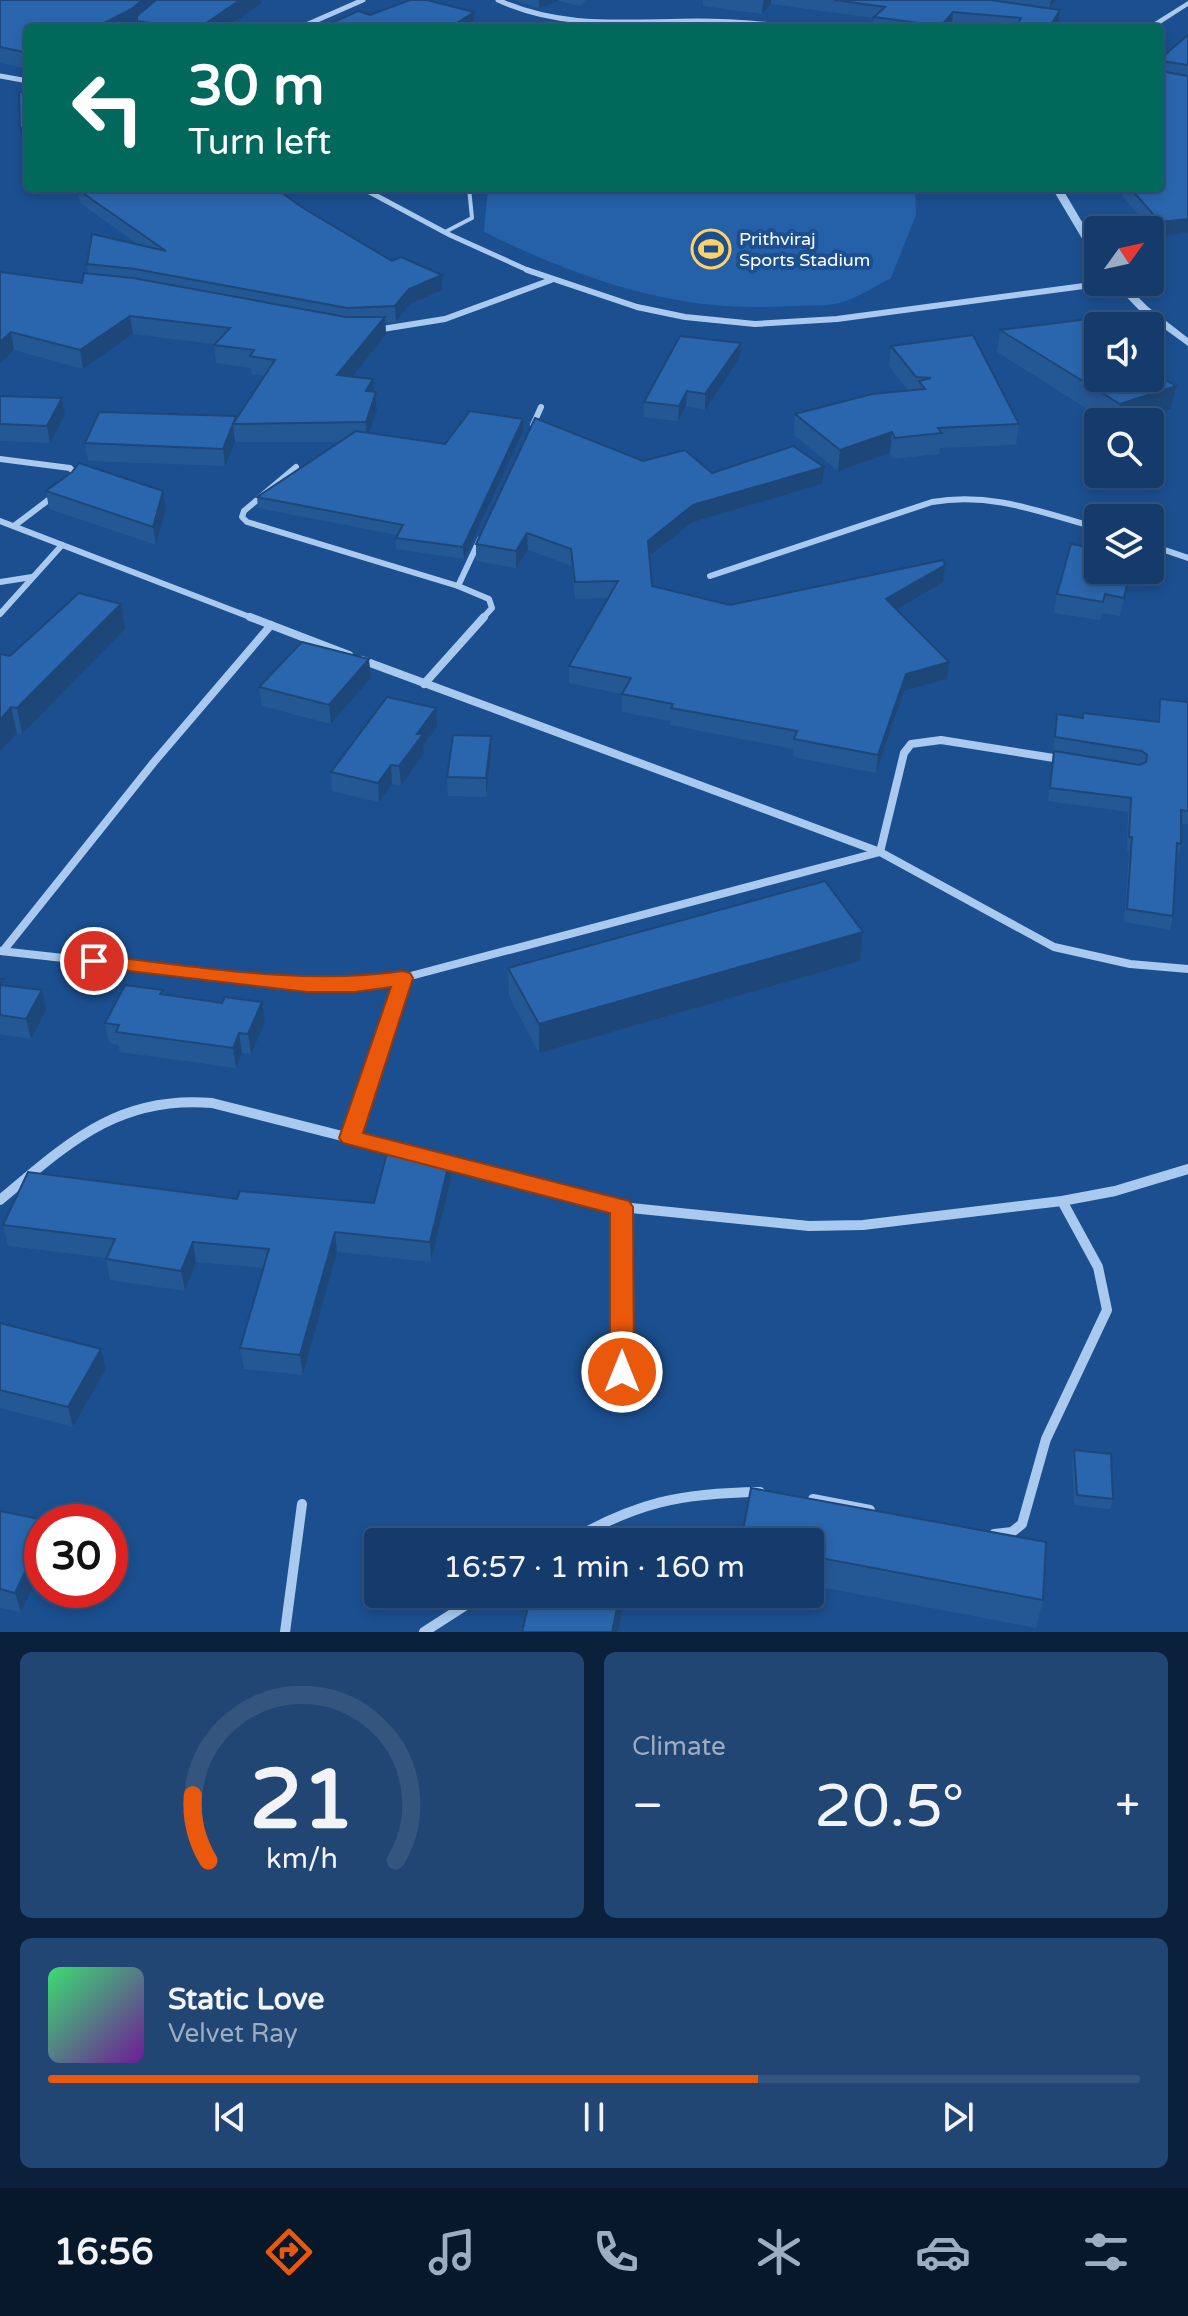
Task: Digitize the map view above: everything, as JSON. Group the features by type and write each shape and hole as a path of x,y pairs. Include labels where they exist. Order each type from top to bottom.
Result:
{"street":[{"path":"308,24 363,0"},
{"path":"498,0 535,16 576,24"},
{"path":"1155,24 1188,3"},
{"path":"648,24 709,21 749,24"},
{"path":"0,76 24,80"},
{"path":"370,192 445,232 551,280 682,317 777,324 1084,286"},
{"path":"1059,192 1084,233"},
{"path":"363,329 406,329 447,321 551,280"},
{"path":"1130,296 1188,343"},
{"path":"528,434 541,407"},
{"path":"0,459 70,468 79,475 75,480"},
{"path":"296,467 244,511 242,517 247,522 458,586 489,599 492,608 424,684"},
{"path":"14,526 63,489"},
{"path":"710,576 932,502 963,497 1005,502 1084,524"},
{"path":"0,521 424,684 880,852 1054,947 1130,964 1188,969"},
{"path":"458,586 484,531"},
{"path":"0,614 62,545"},
{"path":"1164,550 1188,558"},
{"path":"0,582 33,577"},
{"path":"2,951 154,762 271,625"},
{"path":"880,852 904,753 911,744 941,740 1077,762"},
{"path":"2,951 307,985 355,985 403,978 880,852"},
{"path":"350,1138 403,978"},
{"path":"0,1200 55,1155 114,1116 161,1099 185,1098 621,1207 809,1226 863,1225 1062,1201 1115,1191 1188,1169"},
{"path":"985,1533 1004,1535 1017,1529 1024,1519 1040,1456 1051,1428 1107,1310 1107,1291 1100,1271 1062,1201"},
{"path":"621,1207 622,1399"},
{"path":"594,1528 660,1498 705,1492 767,1492"},
{"path":"796,1497 883,1512"},
{"path":"285,1632 302,1504"},
{"path":"424,1632 461,1608"}],"lane":[{"path":"445,232 472,218 469,192"}],"shaded area":[{"name":"Prithviraj Sports Stadium","path":"488,192 915,192 916,215 891,278 855,298 837,304 751,307 672,299 596,279 484,232"}],"building":[{"path":"0,0 142,0 132,9 102,24 24,24 24,52 0,47"},
{"path":"156,0 240,0 205,24 157,24 137,21 137,16"},
{"path":"410,0 427,0 474,12 455,24 329,24 358,11 370,15"},
{"path":"834,0 991,0 1060,10 1051,24 1017,24 1021,18 953,12 943,24 926,24 874,17 885,7"},
{"path":"1188,35 1188,65 1164,61 1164,56"},
{"path":"1164,72 1188,76 1188,219 1164,222 1164,216 1155,216 1134,192 1164,192"},
{"path":"19,92 24,92 24,128 20,128"},
{"path":"81,192 281,192 392,261 401,257 442,275 409,289 395,306 347,308 135,269 87,264 92,234 166,251"},
{"path":"0,272 82,283 84,273 133,278 346,317 385,317 337,375 373,379 366,391 376,392 366,422 233,424 275,360 250,356 254,350 214,345 230,328 130,316 80,350 11,332 0,342"},
{"path":"1084,320 1084,382 1000,330"},
{"path":"973,335 1019,424 938,428 942,433 895,438 892,432 840,450 795,414 872,394 925,389 919,381 931,378 916,377 891,346"},
{"path":"680,336 741,343 705,394 687,391 679,406 644,402"},
{"path":"1164,379 1176,386 1164,390"},
{"path":"1101,392 1157,392 1120,404"},
{"path":"0,396 62,398 47,426 0,424"},
{"path":"470,411 523,419 463,547 396,538 403,525 257,497 356,431 445,444"},
{"path":"99,412 236,416 223,449 85,443"},
{"path":"535,418 643,461 685,450 712,473 793,446 824,467 693,505 648,541 652,586 730,605 943,560 945,565 886,599 949,662 906,674 878,755 794,739 797,731 671,708 673,704 622,694 631,678 569,666 618,581 575,582 571,549 527,533 516,551 476,544"},
{"path":"79,463 163,491 153,527 46,491"},
{"path":"1071,544 1084,546 1084,584 1127,584 1124,598 1105,594 1103,602 1057,594"},
{"path":"79,593 121,604 17,708 11,707 0,720 0,654 10,656"},
{"path":"302,642 369,659 329,705 259,687"},
{"path":"387,697 436,708 417,734 423,734 399,766 391,765 378,783 331,772"},
{"path":"1160,699 1188,702 1188,811 1181,810 1181,844 1177,843 1173,916 1127,909 1132,837 1129,837 1131,798 1050,788 1054,751 1140,765 1146,762 1147,755 1142,751 1055,737 1057,714 1083,718 1083,713 1159,722"},
{"path":"453,735 491,736 486,778 447,777"},
{"path":"825,881 863,932 539,1024 508,968"},
{"path":"0,985 42,990 26,1019 0,1015"},
{"path":"125,985 163,990 160,994 222,1003 225,997 262,1002 248,1034 239,1033 233,1048 116,1032 119,1025 105,1023"},
{"path":"387,1153 450,1159 430,1242 335,1232 300,1355 240,1348 269,1249 193,1242 181,1271 106,1259 115,1239 3,1225 28,1172 237,1199 240,1191 374,1203"},
{"path":"0,1323 101,1349 68,1407 0,1390"},
{"path":"1074,1450 1111,1454 1113,1499 1077,1495"},
{"path":"751,1488 1046,1542 1043,1600 824,1559 824,1528 744,1528"},
{"path":"0,1511 24,1516 24,1574 15,1593 0,1589"},
{"path":"528,1608 617,1608 612,1632 522,1632"}],"place":[{"name":"Prithviraj Sports Stadium","path":"711,249"}],"route":[{"path":"94,961 307,985 355,985 403,978 350,1138 621,1207 622,1372"}]}
